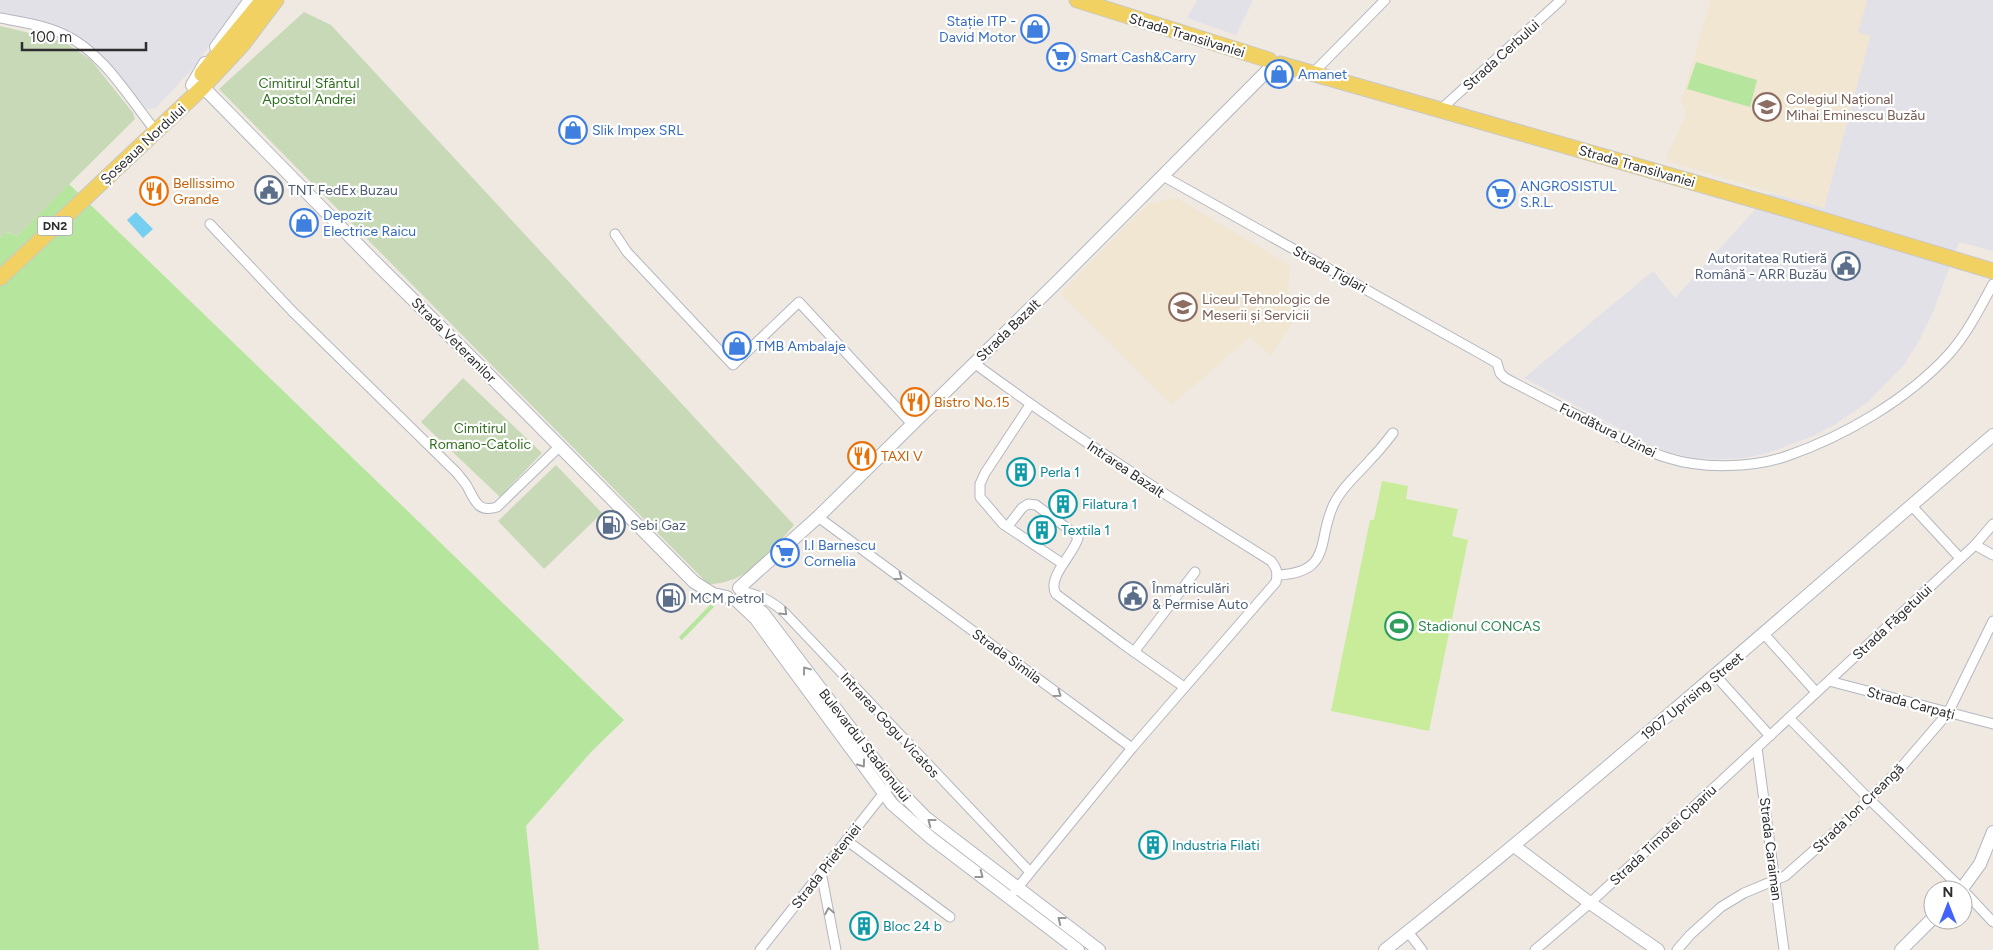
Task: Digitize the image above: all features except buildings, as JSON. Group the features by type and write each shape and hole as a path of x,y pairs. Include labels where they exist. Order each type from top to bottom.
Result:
{"main road":[{"name":"Șoseaua Nordului","path":"0,269 151,125 197,86 263,0"},
{"name":"Șoseaua Nordului","path":"0,278 197,86 242,45 276,0"},
{"name":"Strada Transilvaniei","path":"1077,0 1273,63 1766,203 1993,271"}],"street":[{"name":"Șoseaua Nordului","path":"197,86 250,0"},
{"path":"1313,73 1385,0"},
{"name":"Strada Cerbului","path":"1440,110 1561,0"},
{"path":"0,18 47,28 64,34 78,43 102,63 151,125"},
{"name":"Strada Bazalt","path":"735,594 818,517 1163,176 1273,63"},
{"name":"Strada Veteranilor","path":"197,86 560,446 694,582 706,591 735,594"},
{"name":"Strada Țiglari","path":"1163,176 1497,363"},
{"path":"210,224 292,310 456,473 466,484 471,496 480,508 488,510 497,507 560,446"},
{"path":"615,234 628,252 733,365 799,302 912,424"},
{"name":"Fundătura Uzinei","path":"1497,363 1500,373 1505,378 1634,445 1687,463 1744,465 1786,457 1839,434 1899,399 1933,371 1950,352 1966,332 1993,284"},
{"name":"Intrarea Bazalt","path":"974,363 1030,405 1175,502 1271,561 1277,574"},
{"path":"1030,405 985,473 980,484 980,498 997,518 1062,564"},
{"path":"1010,898 1132,748 1276,582 1277,574 1288,575 1304,571 1318,559 1335,500 1350,480 1372,459 1393,433"},
{"name":"1907 Uprising Street","path":"1385,950 1514,846 1716,676 1993,435"},
{"path":"1008,526 1022,508 1028,504 1036,505 1078,538 1077,544 1062,564 1053,586 1056,594 1184,687"},
{"path":"1911,505 1960,558"},
{"name":"Strada Simila","path":"818,517 1132,748"},
{"name":"Strada Făgetului","path":"1790,718 1976,545 1993,524"},
{"path":"1976,545 1993,555"},
{"path":"1134,652 1195,572"},
{"name":"Bulevardul Stadionului","path":"735,594 888,788 1099,950"},
{"name":"Intrarea Gogu Vicatos","path":"735,594 762,596 773,602 785,613 1030,872"},
{"name":"Strada Ion Creangă","path":"1677,950 1690,935 1721,907 1744,893 1785,876 1870,800 1898,771 1948,713 1993,621"},
{"path":"1764,634 1816,692"},
{"path":"1716,676 1770,736"},
{"name":"Strada Carpați","path":"1829,681 1993,724"},
{"path":"1790,718 1870,800 1953,880"},
{"name":"Strada Timotei Cipariu","path":"1536,950 1590,903 1790,718"},
{"name":"Strada Caraiman","path":"1757,748 1784,950"},
{"name":"Bulevardul Stadionului","path":"888,788 892,804 916,826 1078,950"},
{"name":"Strada Prieteniei","path":"760,950 888,788"},
{"path":"1968,880 1980,864 1993,832"},
{"path":"846,840 950,917"},
{"path":"1514,846 1590,903 1658,950"},
{"path":"822,872 836,950"},
{"path":"1973,901 1993,922"},
{"path":"1901,950 1923,928"},
{"path":"1408,932 1422,950"}],"shaded area":[{"path":"0,0 243,0 193,68 155,109 146,109 98,51 65,28 0,13"},
{"path":"1197,0 1253,0 1236,35 1187,18"},
{"name":"Colegiul Național Mihai Eminescu Buzău","path":"1711,0 1867,0 1858,32 1870,36 1824,208 1665,160 1685,117 1686,112 1681,101"},
{"path":"1867,0 1993,0 1993,251 1959,242 1933,312 1920,339 1904,365 1868,402 1834,425 1813,436 1768,453 1743,458 1719,459 1695,458 1662,451 1524,378 1653,271 1675,298 1770,193 1824,207 1870,37 1858,32"},
{"name":"Liceul Tehnologic de Meserii și Servicii","path":"1176,198 1290,265 1288,292 1295,320 1270,356 1250,337 1172,405 1061,294 1133,218 1149,204"}],"green space":[{"name":"Cimitirul Sfântul Apostol Andrei","path":"304,12 331,25 794,525 757,565 735,579 722,583 708,584 219,89"},
{"path":"0,26 63,41 91,60 133,113 135,119 17,236 7,232 0,238"},
{"path":"1696,62 1757,80 1750,107 1687,89"},
{"path":"69,184 624,720 592,751 526,826 539,950 0,950 0,238 6,232 17,236"},
{"name":"Cimitirul Romano-Catolic","path":"463,378 542,453 500,497 421,422"},
{"path":"556,465 602,513 544,569 498,521"},
{"name":"Stadionul CONCAS","path":"1382,481 1408,486 1406,499 1458,509 1452,536 1468,540 1429,731 1331,711 1370,520 1374,520"},
{"path":"711,604 714,607 682,640 680,639 679,637"}],"water":[{"path":"136,212 153,229 143,238 127,220"}],"place":[{"name":"Stație ITP - David Motor","path":"1035,29"},
{"name":"Smart Cash&Carry","path":"1061,57"},
{"name":"Amanet","path":"1279,74"},
{"name":"Colegiul Național Mihai Eminescu Buzău","path":"1767,107"},
{"name":"Slik Impex SRL","path":"573,130"},
{"name":"TNT FedEx Buzau","path":"269,190"},
{"name":"Bellissimo Grande","path":"154,191"},
{"name":"ANGROSISTUL S.R.L.","path":"1501,194"},
{"name":"Depozit Electrice Raicu","path":"304,223"},
{"name":"Autoritatea Rutieră Română - ARR Buzău","path":"1846,266"},
{"name":"Liceul Tehnologic de Meserii și Servicii","path":"1183,307"},
{"name":"TMB Ambalaje","path":"737,346"},
{"name":"Bistro No.15","path":"915,402"},
{"name":"TAXI V","path":"862,456"},
{"name":"Perla 1","path":"1021,472"},
{"name":"Filatura 1","path":"1063,504"},
{"name":"Sebi Gaz","path":"611,525"},
{"name":"Textila 1","path":"1042,530"},
{"name":"I.I Barnescu Cornelia","path":"785,553"},
{"name":"Înmatriculări & Permise Auto","path":"1133,596"},
{"name":"MCM petrol","path":"671,598"},
{"name":"Stadionul CONCAS","path":"1399,626"},
{"name":"Industria Filati","path":"1153,845"},
{"name":"Bloc 24 b","path":"864,926"}]}
